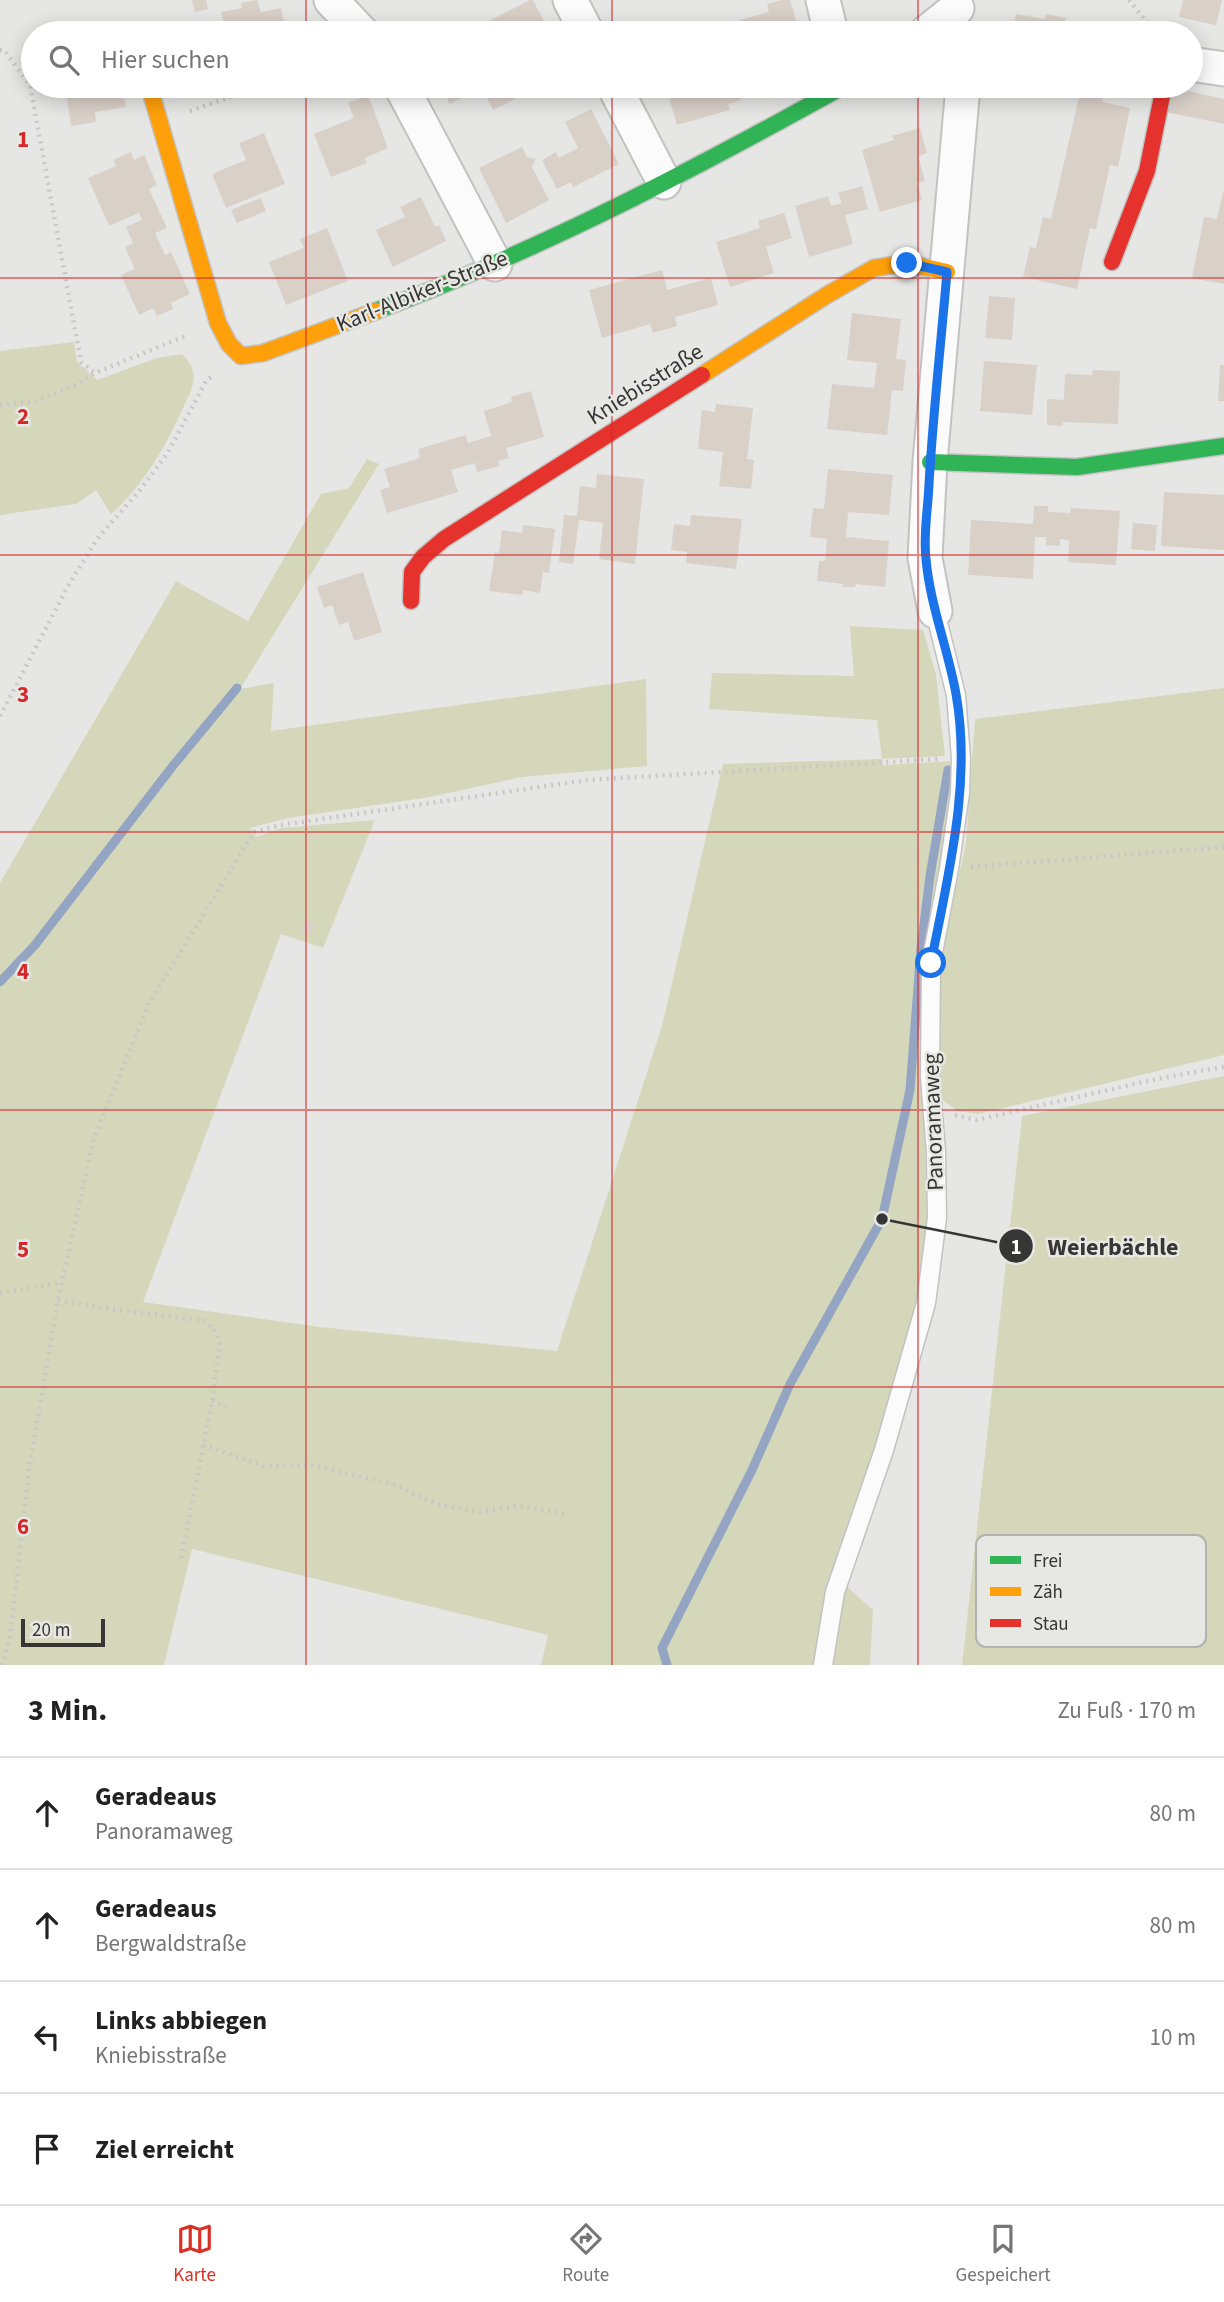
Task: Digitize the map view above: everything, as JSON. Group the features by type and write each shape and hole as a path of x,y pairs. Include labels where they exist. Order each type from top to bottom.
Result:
{"street":[{"path":"331,0 351,21"},
{"path":"570,0 581,21"},
{"path":"822,0 828,21"},
{"path":"1203,66 1224,69"},
{"path":"153,98 218,323 229,344 241,356"},
{"path":"407,98 495,264"},
{"path":"620,98 664,182"},
{"name":"Karl-Albiker-Straße","path":"241,356 263,353 495,264 664,182 823,98"},
{"path":"935,611 925,558 930,461 962,98"},
{"path":"1112,262 1147,171 1162,98"},
{"name":"Kniebisstraße","path":"411,601 412,572 423,557 444,539 827,295 874,268 907,263 947,272"},
{"path":"930,461 1077,467 1224,446"}],"lane":[{"name":"Panoramaweg","path":"823,1665 835,1592 884,1450 926,1303 937,1219 936,1152 930,1077 931,963 949,869 960,793 961,758 956,695 935,611"}],"path":[{"path":"1129,0 1146,21"},
{"path":"0,51 4,50 21,73"},
{"path":"32,98 81,362 95,373"},
{"path":"159,121 227,98"},
{"path":"0,405 37,401 75,385 95,373 218,323"},
{"path":"0,716 67,588 97,539 167,454 206,381 241,356"},
{"path":"2,1665 10,1637 30,1462 58,1300 94,1138 149,1003 254,832 294,823 587,780 961,758"},
{"path":"949,869 1224,847"},
{"path":"976,1120 1161,1078 1224,1067"},
{"path":"0,1293 62,1282"},
{"path":"58,1300 205,1321 215,1331 220,1344 212,1401 181,1559"},
{"path":"212,1401 229,1408"},
{"path":"203,1445 264,1466 312,1465 392,1484 436,1504 480,1513 517,1506 566,1514"}],"green space":[{"path":"74,342 77,362 97,380 157,358 182,354 193,370 190,392 153,465 111,514 96,490 76,504 0,515 0,351"},
{"path":"367,459 379,464 240,689 274,683 271,731 646,679 647,766 522,777 430,797 288,818 250,828 256,837 282,828 375,820 323,948 281,934 143,1302 320,1327 557,1351 662,1026 723,764 882,759 883,765 956,761 922,1053 927,1209 925,1269 903,1361 817,1665 541,1665 548,1635 192,1549 164,1665 0,1665 0,883 176,581 248,621 321,494 349,488"},
{"path":"850,626 923,630 936,675 945,756 882,759 877,720 709,709 712,673 854,676"},
{"path":"1224,688 1224,1055 978,1114 958,1111 941,1099 936,1048 943,944 966,844 975,719"},
{"path":"1224,1076 1224,1665 962,1665 976,1537 976,1647 1206,1647 1206,1535 976,1535 1022,1116"},
{"path":"845,1585 873,1610 870,1665 830,1665"}],"building":[{"path":"192,0 206,0 208,9 195,12"},
{"path":"257,0 261,12 281,8 284,21 223,21 221,12 242,8 241,3"},
{"path":"533,0 544,21 489,21"},
{"path":"790,0 796,21 740,21 769,12 767,4"},
{"path":"1183,0 1222,0 1216,25 1179,17"},
{"path":"1016,14 1045,19 1046,14 1066,18 1065,21 1015,21"},
{"path":"1203,94 1224,99 1224,124 1166,112 1169,98 1203,98"},
{"path":"67,98 124,98 126,107 95,112 96,122 71,126"},
{"path":"369,98 388,148 365,158 367,163 331,177 314,134 354,118 348,103"},
{"path":"447,98 462,98 450,104"},
{"path":"487,98 515,99 493,110"},
{"path":"669,98 740,98 728,104 730,110 677,125"},
{"path":"1079,98 1103,98 1102,102 1130,108 1118,167 1110,165 1096,229 1090,228 1077,289 1023,277 1030,247 1036,248 1043,217 1051,219"},
{"path":"591,109 619,164 573,187 571,182 557,189 542,160 556,152 559,158 578,148 565,122"},
{"path":"920,128 927,153 918,156 925,181 917,183 922,200 880,212 862,150 894,140 892,136"},
{"path":"264,133 285,184 226,208 212,174 246,160 239,143"},
{"path":"522,147 527,157 536,159 532,167 549,200 506,223 479,168"},
{"path":"131,152 134,160 144,155 157,185 149,189 167,228 155,233 165,255 171,252 190,294 171,303 173,309 157,316 153,308 139,315 121,275 135,269 125,247 133,243 126,227 142,220 139,213 109,226 88,178 116,166 113,160"},
{"path":"862,186 868,209 845,215 853,244 809,257 795,206 828,196 831,206 842,203 838,193"},
{"path":"1223,192 1224,284 1192,278 1204,217 1217,219"},
{"path":"421,197 435,227 439,225 446,241 393,267 376,230 405,217 400,207"},
{"path":"261,198 266,211 237,223 231,210"},
{"path":"784,213 792,238 766,247 774,273 730,287 716,242 760,228 758,221"},
{"path":"327,228 348,281 286,305 269,262 304,248 300,239"},
{"path":"662,270 667,290 711,278 718,305 675,317 677,326 653,333 650,324 602,338 589,290"},
{"path":"989,296 1015,298 1012,340 985,338"},
{"path":"852,313 901,319 896,359 906,360 903,391 892,390 887,435 827,429 832,384 874,388 877,363 847,360"},
{"path":"984,361 1037,365 1032,415 980,411"},
{"path":"1220,365 1224,365 1224,401 1218,401"},
{"path":"1093,370 1120,371 1118,424 1063,422 1063,426 1047,425 1047,399 1064,400 1065,374 1092,375"},
{"path":"531,391 544,437 506,448 509,458 498,461 500,466 477,472 475,463 451,470 458,492 387,513 380,490 390,487 384,469 420,458 418,449 466,435 468,443 491,436 484,411 512,402 511,397"},
{"path":"716,404 753,408 747,459 754,460 751,489 719,486 723,452 698,449 702,410 715,412"},
{"path":"828,469 893,475 889,515 848,512 846,537 889,541 885,587 856,584 855,587 843,587 843,584 817,581 819,561 825,561 827,539 810,537 813,508 824,509"},
{"path":"597,474 644,479 635,564 599,559 603,523 579,520 573,564 559,562 564,515 577,516 580,486 596,488"},
{"path":"1164,492 1224,495 1224,550 1161,546"},
{"path":"1034,506 1048,506 1048,512 1070,513 1071,508 1120,511 1116,565 1068,562 1069,540 1060,539 1060,546 1046,545 1046,537 1035,537 1033,579 968,575 971,520 1033,524"},
{"path":"691,515 742,519 736,569 686,563 687,552 671,550 674,524 690,526"},
{"path":"1133,523 1157,525 1155,551 1131,549"},
{"path":"523,525 555,529 549,573 543,572 540,593 523,590 522,595 489,591 495,552 499,553 502,530 522,533"},
{"path":"363,572 382,632 354,641 348,622 339,625 332,605 324,608 317,587"},
{"path":"305,920 315,924 311,936 300,932"}],"waterway":[{"path":"0,982 35,945 172,767 237,688"},
{"path":"667,1665 662,1648 752,1470 790,1384 882,1219 910,1090 921,948 948,770"}],"traffic: fast":[{"path":"376,311 437,288 556,236 822,98"},
{"path":"930,462 1077,467 1224,446"}],"traffic: slow":[{"path":"153,98 218,323 229,344 241,356 263,353 376,311"},
{"path":"702,375 874,268 907,263 947,272"}],"traffic: jam":[{"path":"1112,262 1147,171 1162,98"},
{"path":"411,601 412,572 423,557 444,539 702,375"}],"place":[{"name":"Weierbächle","path":"882,1219"}],"route":[{"path":"907,263 947,272 930,461 925,558 956,695 961,758 960,793 949,869 931,963"}]}
